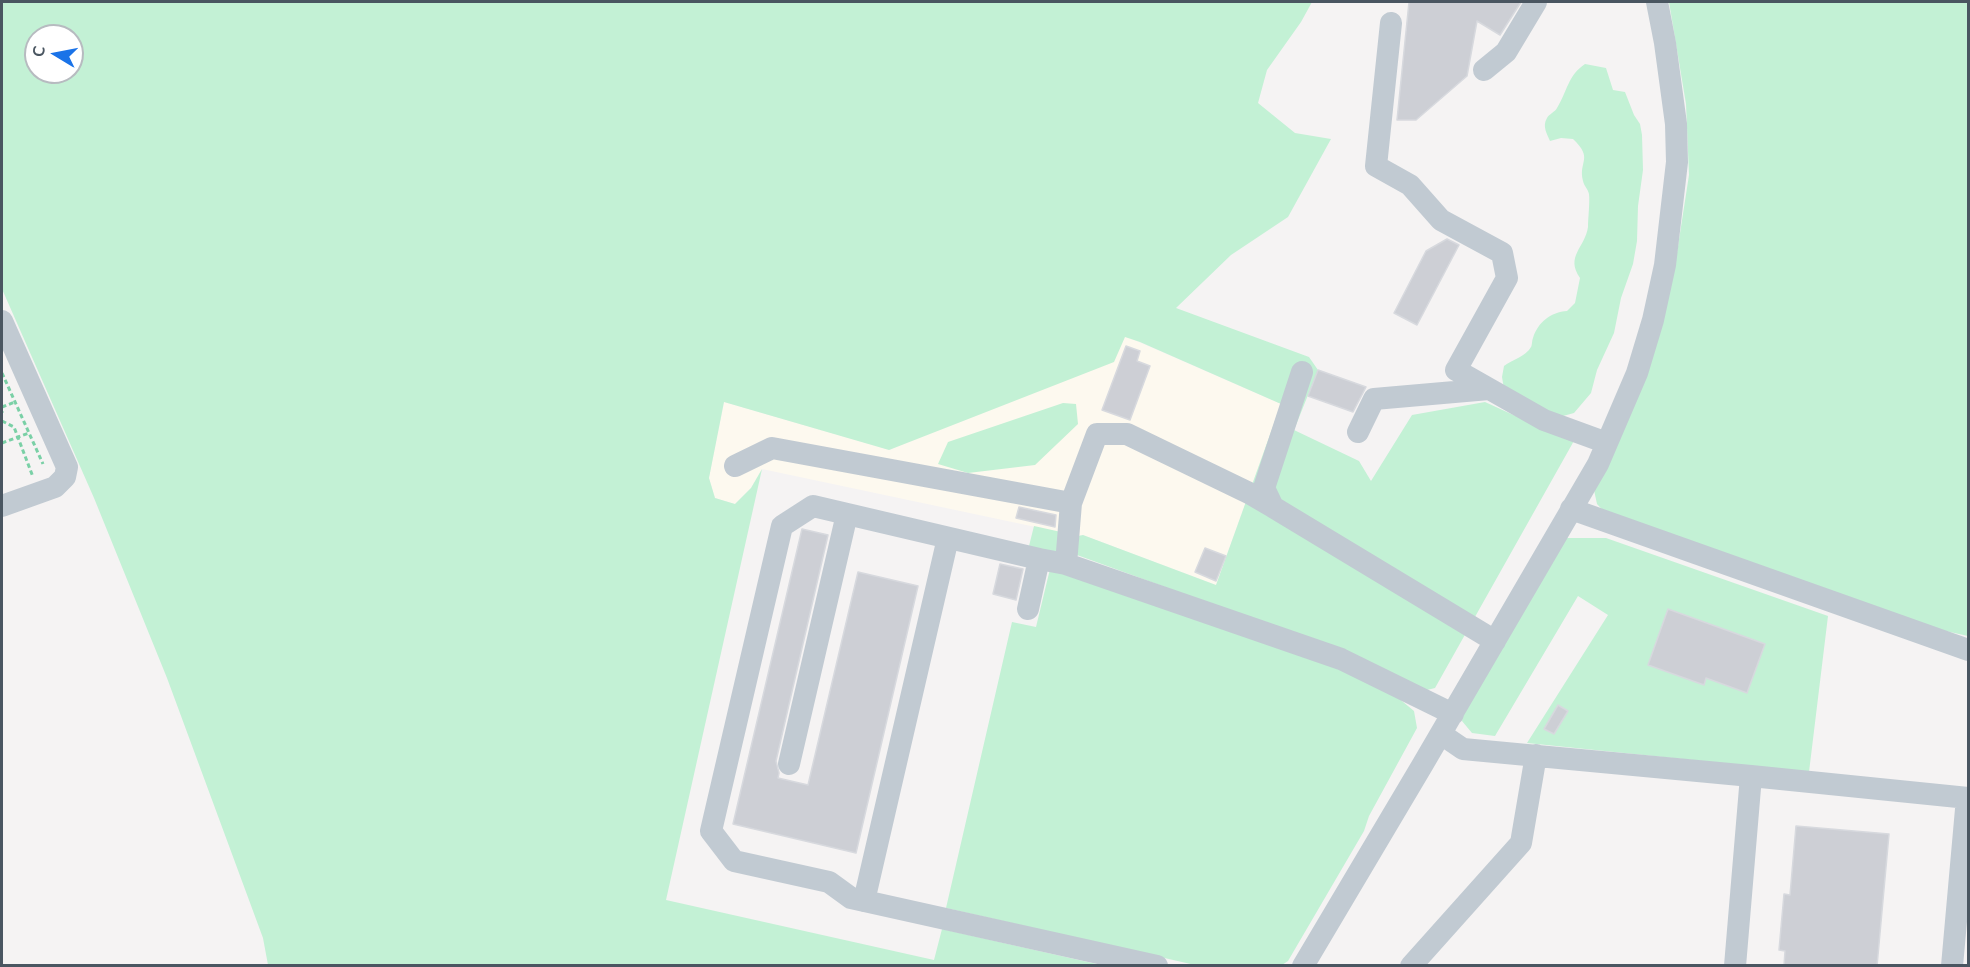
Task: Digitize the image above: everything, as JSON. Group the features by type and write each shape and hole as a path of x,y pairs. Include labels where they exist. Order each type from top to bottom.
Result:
{"street":[{"path":"1484,70 1506,52 1536,2"},
{"path":"1303,966 1598,464 1637,373 1653,320 1665,265 1677,162 1676,124 1657,2"},
{"path":"1391,23 1376,166 1410,185 1441,220 1502,253 1508,278 1456,370 1544,420 1607,443"},
{"path":"2,321 67,467 65,477 56,486 2,506"},
{"path":"1273,507 1264,488 1302,372"},
{"path":"1358,432 1374,399 1489,389"},
{"path":"1066,564 1071,503 1097,434 1127,435 1273,507 1495,641"},
{"path":"735,466 772,448 1071,503"},
{"path":"1145,964 850,898 829,882 734,861 711,831 782,526 813,506 1066,564 1341,659 1453,714"},
{"path":"1572,509 1968,650"},
{"path":"789,764 847,514"},
{"path":"864,901 948,538"},
{"path":"1028,609 1039,559"},
{"path":"1441,734 1463,748 1968,798 1952,966"},
{"path":"1411,966 1521,843 1536,756"},
{"path":"1735,966 1751,776"}],"path":[{"path":"2,372 48,474"},
{"path":"2,410 15,402"},
{"path":"2,421 14,427 34,479 38,477"},
{"path":"2,443 29,433"}],"shaded area":[{"path":"1125,336 1281,404 1216,585 1083,535 1078,536 762,469 751,488 735,504 715,498 709,478 724,402 890,450"}],"green space":[{"path":"2,2 1312,2 1301,22 1267,70 1258,103 1295,133 1331,139 1288,217 1231,255 1176,308 1309,357 1318,370 1294,430 1359,461 1371,481 1412,415 1485,402 1542,428 1575,439 1435,688 1427,690 1349,654 1077,555 1078,536 1083,535 1216,585 1281,404 1140,342 1125,337 1114,362 889,450 724,402 709,478 715,498 735,504 751,488 762,469 666,900 934,960 942,929 1101,965 268,965 263,938 167,678 94,498 2,289"},
{"path":"1669,2 1968,2 1968,636 1941,630 1609,517 1597,504 1594,490 1676,259 1689,175 1686,104"},
{"path":"1585,64 1606,68 1613,90 1625,92 1640,124 1643,170 1633,264 1621,298 1614,333 1597,370 1591,393 1574,413 1563,416 1552,413 1504,389 1502,377 1504,366 1529,350 1535,332 1542,323 1556,313 1567,311 1575,303 1580,278 1574,264 1575,258 1588,227 1589,194 1582,174 1584,156 1583,151 1573,139 1561,138 1550,141 1545,124 1557,108 1575,73"},
{"path":"1063,403 1076,404 1078,424 1035,465 968,473 938,464 948,442"},
{"path":"1034,526 1061,532 1056,553 1029,546"},
{"path":"1564,538 1606,538 1828,616 1809,772 1527,743 1608,615 1578,596 1495,736 1472,733 1462,721 1463,714"},
{"path":"1050,569 1338,665 1396,696 1414,711 1417,728 1369,816 1364,831 1288,961 1282,965 1195,965 946,908 1012,622 1036,627"}],"building":[{"path":"1409,2 1521,2 1500,35 1477,21 1467,76 1416,120 1397,120"},
{"path":"1447,239 1459,245 1417,325 1394,313 1426,251"},
{"path":"1126,346 1140,351 1137,361 1150,366 1130,420 1102,410"},
{"path":"1318,370 1366,387 1353,412 1308,396"},
{"path":"1019,507 1056,515 1055,527 1016,518"},
{"path":"802,529 828,535 776,761 778,778 808,785 858,572 918,586 856,853 733,824"},
{"path":"1205,548 1226,556 1216,581 1195,572"},
{"path":"1000,564 1023,569 1016,600 993,594"},
{"path":"1668,609 1765,644 1747,693 1706,678 1704,685 1648,665"},
{"path":"1558,705 1568,711 1554,734 1544,729"},
{"path":"1796,826 1889,834 1877,966 1784,966 1785,951 1779,950 1784,894 1790,895"}]}
